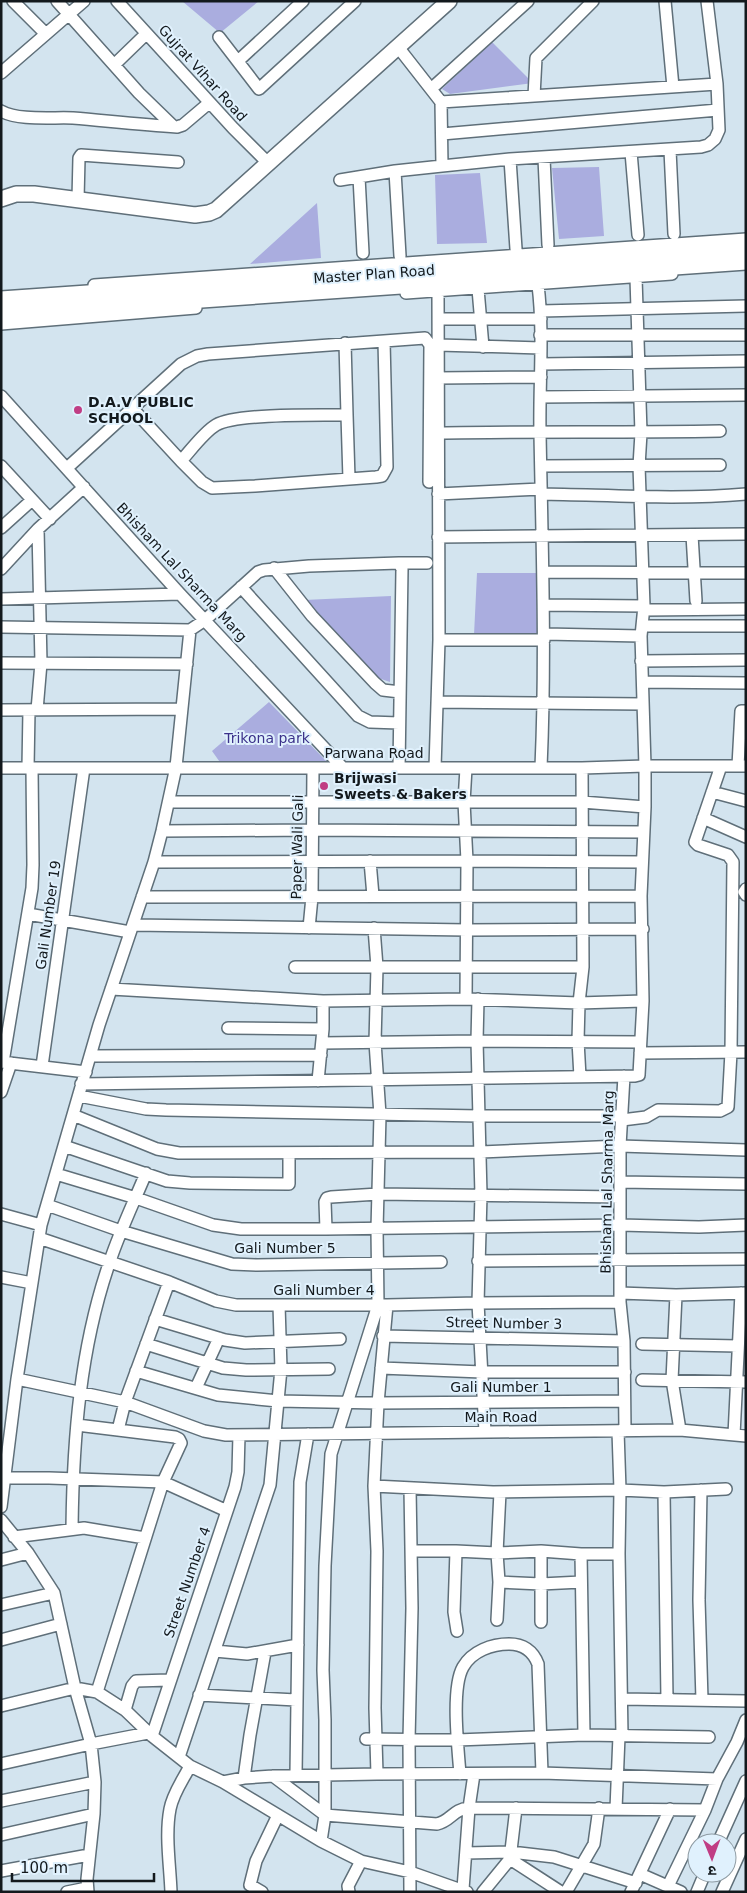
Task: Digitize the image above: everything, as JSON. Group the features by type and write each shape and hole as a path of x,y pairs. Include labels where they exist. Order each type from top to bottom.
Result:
{"main road":[{"path":"1,199 16,194 34,194 202,215 216,210 449,1"},
{"name":"Master Plan Road","path":"1,300 746,247"},
{"name":"Master Plan Road","path":"1,314 531,283 746,262"}],"street":[{"path":"14,1 46,34"},
{"path":"57,1 114,65 173,126"},
{"path":"1,73 84,1"},
{"name":"Gujrat Vihar Road","path":"117,1 209,103 268,163"},
{"path":"238,61 303,1"},
{"path":"219,36 259,89 355,1"},
{"path":"431,90 528,1"},
{"path":"534,96 536,58 593,1"},
{"path":"665,1 673,87"},
{"path":"340,180 442,166 702,148 715,138 719,130 717,84 707,1"},
{"path":"114,65 146,34"},
{"path":"398,47 441,102 442,166"},
{"path":"441,102 717,84"},
{"path":"1,111 12,115 30,117 173,126 183,125 209,103"},
{"path":"442,134 510,126 636,118 718,110"},
{"path":"670,150 674,234"},
{"path":"631,152 638,235"},
{"path":"78,199 79,158 81,156 178,162"},
{"path":"544,158 548,245"},
{"path":"510,160 516,249"},
{"path":"395,171 400,256"},
{"path":"359,177 363,253"},
{"path":"1,292 746,239"},
{"path":"1,324 254,303 531,283 636,278 746,268"},
{"path":"624,1076 639,1075 643,1001 641,896 645,766 641,661 644,573 639,466 641,433 636,278"},
{"path":"531,283 541,315 540,431 544,605 544,702 541,767"},
{"path":"478,288 479,318 483,347"},
{"path":"435,768 439,640 438,291"},
{"path":"438,319 541,315 638,308 746,306"},
{"path":"540,335 746,335"},
{"path":"67,468 181,364 196,356 425,338 430,345 429,482"},
{"path":"132,409 202,482 212,488 382,476 387,468 384,341"},
{"path":"345,343 350,479"},
{"path":"438,344 541,348"},
{"path":"541,364 746,360"},
{"path":"438,378 541,377"},
{"path":"541,397 746,395"},
{"name":"Bhisham Lal Sharma Marg","path":"1,396 180,594 343,768"},
{"path":"181,461 212,427 223,421 271,417 347,415"},
{"path":"438,433 720,431"},
{"path":"541,466 720,465"},
{"path":"1,466 50,519"},
{"path":"1,570 38,529 84,487"},
{"path":"438,494 541,491 641,496 721,496 746,494"},
{"path":"1,511 6,524 32,500"},
{"path":"1,1092 28,914 33,866 30,768 33,710 41,663 38,529"},
{"path":"438,537 746,534"},
{"path":"692,535 696,602"},
{"path":"399,563 402,568 399,768"},
{"path":"1,627 190,630 205,620 258,572 274,568 427,563"},
{"path":"274,568 312,616 375,684 383,690 400,692"},
{"path":"543,572 746,573"},
{"path":"241,587 358,716 370,722 399,723"},
{"path":"1,599 180,594"},
{"path":"544,605 746,609"},
{"path":"439,640 544,637 746,626"},
{"path":"1,1507 17,1379 39,1238 81,1084 154,862 162,831 176,768 190,630"},
{"path":"641,661 746,660"},
{"path":"1,663 187,664"},
{"path":"643,682 746,683"},
{"path":"437,702 643,704"},
{"path":"1,710 182,709"},
{"path":"742,766 741,711 746,711"},
{"path":"78,1096 166,1110 479,1116 622,1118 646,1117 658,1110 720,1111 728,1107 732,1052 733,862 728,855 696,844 696,839 721,766"},
{"name":"Parwana Road","path":"1,768 582,768 742,766"},
{"name":"Gali Number 19","path":"42,1066 84,768"},
{"name":"Paper Wali Gali","path":"309,928 312,897 314,768"},
{"path":"466,768 464,802 467,861 466,999"},
{"path":"580,1077 578,1003 583,966 582,768"},
{"path":"712,792 746,801"},
{"path":"169,802 582,802 645,807"},
{"path":"704,818 746,837"},
{"path":"162,831 643,832"},
{"path":"154,862 642,862"},
{"path":"370,862 373,896"},
{"path":"746,889 744,892 746,895"},
{"path":"142,897 641,896"},
{"path":"28,914 132,929 643,930"},
{"path":"374,928 377,967 375,1042 380,1114 377,1229 383,1336 374,1486 377,1551 370,1739 377,1774"},
{"path":"295,967 583,966"},
{"path":"111,989 323,1001 478,999 578,1003 643,1001"},
{"path":"478,999 477,1041 481,1152 478,1303 485,1432"},
{"path":"318,1081 323,1029 323,1001"},
{"path":"228,1028 323,1029"},
{"path":"322,1043 578,1041 640,1047 746,1052"},
{"path":"90,1056 321,1055"},
{"path":"5,1062 86,1072"},
{"name":"Bhisham Lal Sharma Marg","path":"81,1084 624,1076 620,1146 620,1297 625,1372 618,1554 622,1699 616,1808"},
{"path":"73,1115 150,1146 179,1153 481,1152 620,1146 746,1150"},
{"path":"64,1146 167,1181 177,1182 289,1184 289,1153"},
{"path":"72,1529 73,1479 80,1393 88,1344 109,1262 146,1173"},
{"path":"56,1174 136,1198 213,1225 226,1227 377,1229 746,1225"},
{"path":"620,1182 746,1184"},
{"path":"326,1229 325,1202 328,1198 378,1194 620,1197"},
{"name":"Gali Number 5","path":"47,1205 121,1232 232,1264 441,1262"},
{"path":"1,1214 42,1225"},
{"name":"Gali Number 4","path":"39,1238 168,1282 216,1301 236,1305 478,1303 744,1293"},
{"path":"478,1261 746,1259"},
{"path":"1,1277 32,1283"},
{"path":"118,1430 125,1402 168,1282"},
{"path":"622,1431 680,1430 740,1435 741,1382 738,1346 744,1293"},
{"path":"676,1295 672,1380 680,1430"},
{"path":"179,1757 270,1485 281,1369 279,1305"},
{"path":"321,1842 325,1815 326,1775 323,1670 325,1566 331,1454 336,1433 382,1305"},
{"path":"155,1319 219,1338 245,1343 340,1339"},
{"name":"Street Number 3","path":"383,1336 624,1341"},
{"path":"196,1388 219,1338"},
{"path":"146,1344 234,1370 329,1369"},
{"path":"642,1344 738,1346"},
{"path":"382,1368 482,1372 625,1372"},
{"name":"Gali Number 1","path":"136,1371 231,1397 278,1401 378,1404 624,1401"},
{"name":"Main Road","path":"17,1379 125,1402 214,1434 622,1431"},
{"path":"642,1380 741,1382"},
{"path":"78,1426 175,1436 180,1439 181,1446 163,1482 97,1692"},
{"path":"296,1775 300,1482 308,1434"},
{"name":"Street Number 4","path":"150,1735 227,1511 238,1472 240,1435"},
{"path":"6,1478 163,1482 227,1511"},
{"path":"374,1486 500,1492 620,1490 664,1492 726,1489"},
{"path":"410,1488 412,1608 409,1740 410,1892"},
{"path":"700,1490 699,1600 702,1700"},
{"path":"497,1620 499,1582 497,1553 500,1492"},
{"path":"664,1492 667,1699"},
{"path":"1,1520 28,1553 54,1593 91,1744 95,1782 87,1890 67,1892"},
{"path":"14,1537 72,1529 94,1529 145,1538"},
{"path":"411,1551 456,1550 497,1553 541,1551 618,1554"},
{"path":"456,1550 454,1612 457,1632"},
{"path":"541,1551 541,1622"},
{"path":"1,1560 28,1553"},
{"path":"581,1554 584,1735"},
{"path":"499,1582 541,1584 581,1582"},
{"path":"1,1605 54,1593"},
{"path":"1,1640 61,1624"},
{"path":"460,1774 457,1740 457,1693 459,1678 463,1666 484,1648 497,1644 515,1644 528,1649 535,1656 538,1664 542,1773"},
{"path":"215,1651 247,1654 298,1645"},
{"path":"244,1778 265,1652"},
{"path":"125,1710 132,1686 136,1681 169,1680"},
{"path":"1,1706 76,1688 97,1692 125,1710 150,1735 190,1766 223,1782 321,1842 361,1861 410,1872 465,1890 469,1808 474,1774"},
{"path":"199,1695 296,1700"},
{"path":"622,1699 746,1700"},
{"path":"668,1886 705,1810 717,1778 742,1745 746,1720"},
{"path":"1,1764 91,1744 150,1735"},
{"path":"370,1739 457,1740 584,1735 709,1737"},
{"path":"172,1892 169,1815 177,1790 190,1766"},
{"path":"223,1782 272,1776 377,1774 542,1773 717,1778"},
{"path":"272,1776 325,1815 410,1822 442,1823 457,1810 469,1808 705,1810"},
{"path":"723,1833 746,1781"},
{"path":"1,1801 95,1782"},
{"path":"483,1892 511,1855 516,1808"},
{"path":"566,1892 594,1844 599,1808"},
{"path":"636,1883 670,1809"},
{"path":"1,1835 94,1814"},
{"path":"262,1892 250,1885 256,1861 278,1815"},
{"path":"722,1892 746,1839"},
{"path":"466,1853 554,1858 636,1883 668,1886 681,1892"},
{"path":"1,1871 89,1855"},
{"path":"511,1855 561,1892"},
{"path":"349,1892 348,1886 361,1861"}],"green space":[{"path":"182,1 259,1 220,33"},
{"path":"492,42 533,83 450,94 442,89"},
{"path":"599,167 604,236 559,239 552,168"},
{"path":"480,173 487,243 437,244 435,175"},
{"path":"317,203 321,258 250,264"},
{"path":"477,573 536,573 537,635 474,635"},
{"path":"391,596 390,682 375,677 304,600"},
{"name":"Trikona park","path":"269,702 329,764 222,765 212,751"}],"place":[{"name":"D.A.V PUBLIC SCHOOL","path":"78,410"},
{"name":"Brijwasi Sweets & Bakers","path":"324,786"}]}
